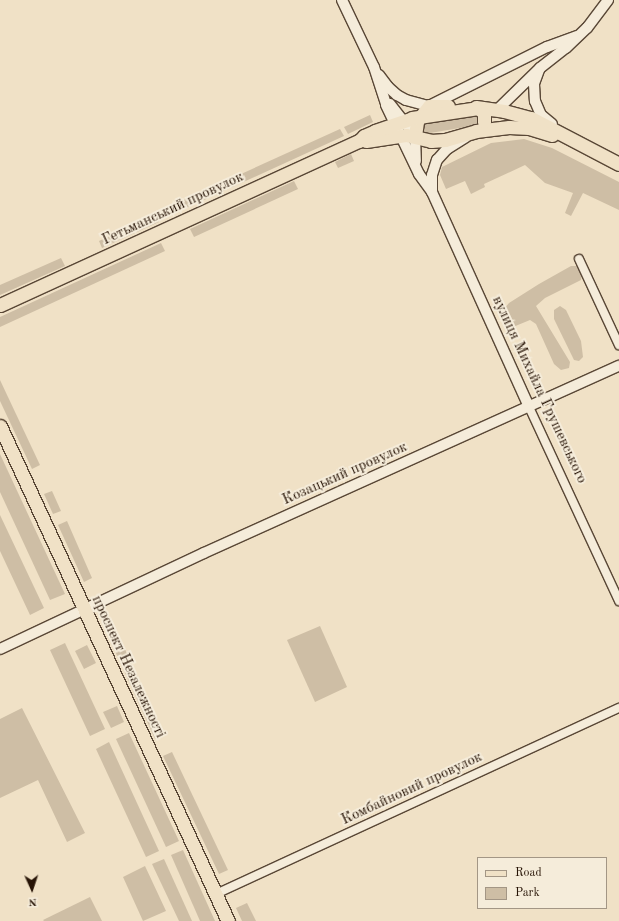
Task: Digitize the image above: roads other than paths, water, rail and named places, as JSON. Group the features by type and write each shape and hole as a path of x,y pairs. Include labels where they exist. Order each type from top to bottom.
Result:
{"main road":[{"path":"414,136 416,124 429,106 497,110 523,116 545,124 584,147 619,164"},
{"path":"393,133 420,117 478,108 484,113 480,127"},
{"path":"480,127 497,110"},
{"path":"393,133 414,136 419,139 431,141 445,140 480,127 529,128 584,147"},
{"name":"Гетьманський провулок","path":"0,305 359,141 393,133"},
{"name":"проспект Незалежності","path":"0,426 228,921"}],"street":[{"path":"342,0 384,87 393,133"},
{"path":"497,110 540,68 566,48 594,20 608,0"},
{"path":"393,133 429,106 563,40 577,36"},
{"path":"540,68 534,84 534,93 538,110 548,122 575,137 584,147"},
{"path":"384,87 406,100 429,106"},
{"path":"384,87 386,105 393,133"},
{"path":"386,105 384,118 393,133"},
{"path":"432,192 432,175 437,160 447,149 480,127"},
{"name":"вулиця Михайла Грушевського","path":"393,133 425,184 432,192 619,601"},
{"path":"414,136 417,170"},
{"path":"579,259 619,344"},
{"name":"Козацький провулок","path":"0,649 84,609 619,367"},
{"name":"Комбайновий провулок","path":"216,894 619,708"}]}
